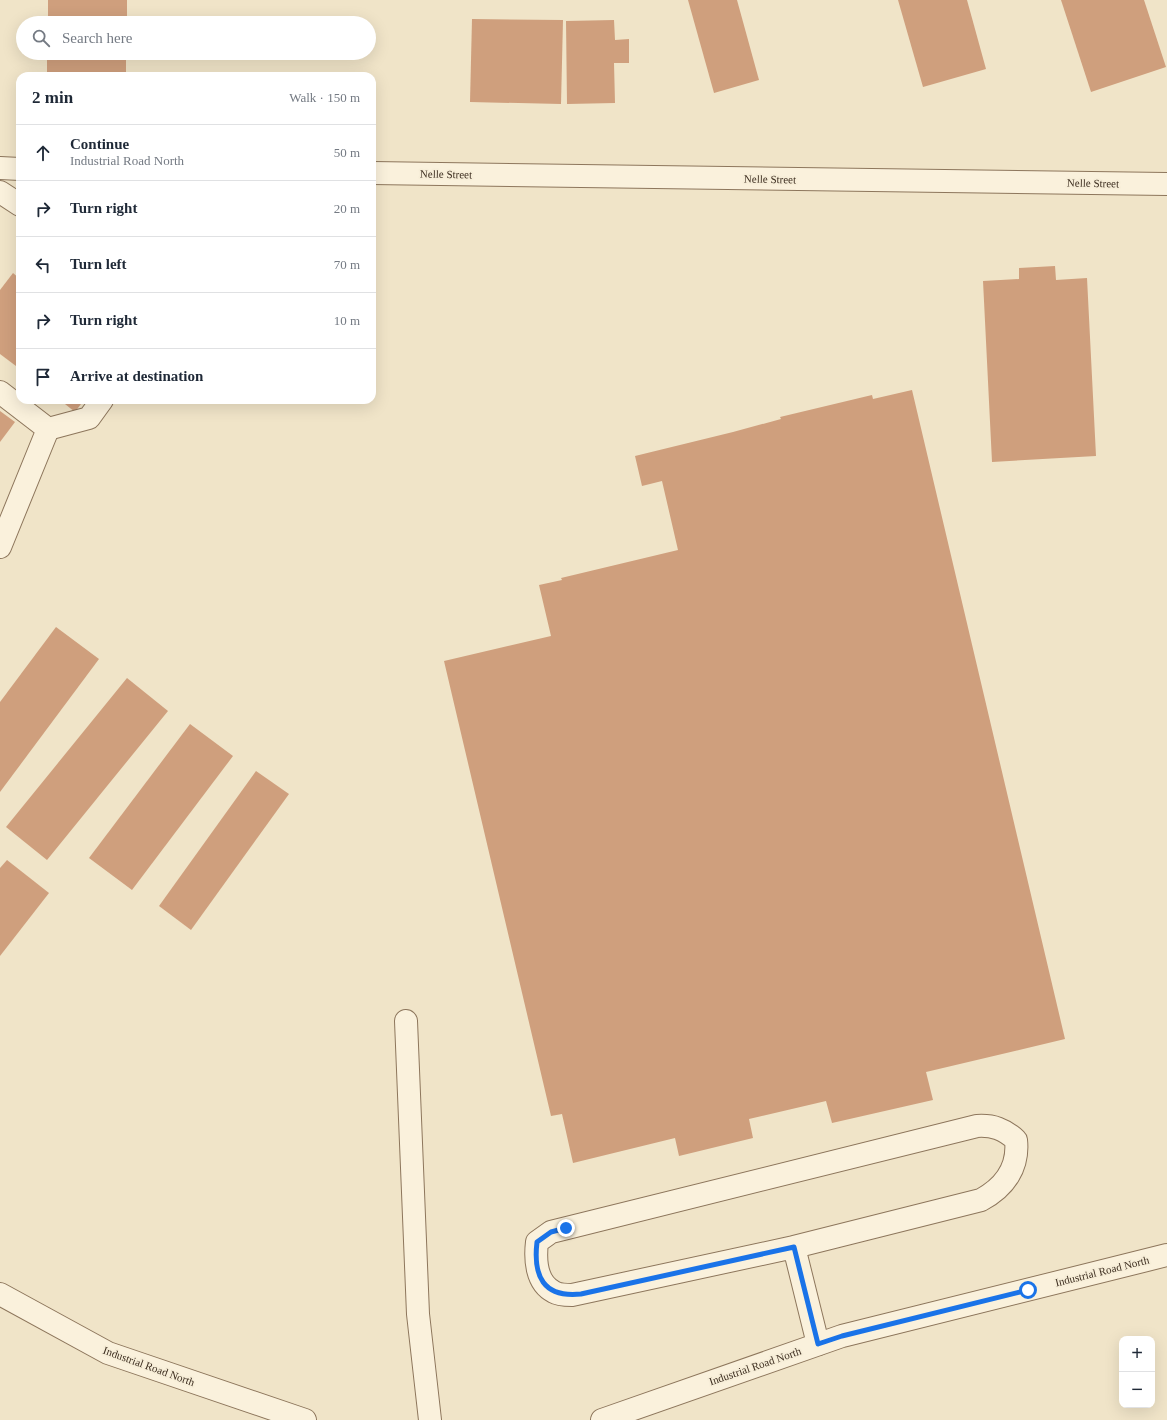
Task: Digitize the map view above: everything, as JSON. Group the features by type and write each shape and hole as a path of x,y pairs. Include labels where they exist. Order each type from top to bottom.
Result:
{"street":[{"path":"0,168 16,169"},
{"name":"Nelle Street","path":"376,173 1167,184"},
{"path":"0,192 16,202"},
{"path":"0,392 48,429"},
{"path":"48,429 89,418 99,404"},
{"path":"0,547 48,429"},
{"path":"406,1021 418,1314 430,1420"},
{"path":"991,1125 1010,1134 1016,1140 1018,1154 1008,1175 996,1192 981,1200 794,1247 572,1295 554,1292 543,1283 536,1260 537,1242 551,1232 977,1126 991,1125"},
{"path":"794,1247 818,1344"},
{"name":"Industrial Road North","path":"602,1420 850,1334 1167,1255"},
{"name":"Industrial Road North","path":"0,1294 108,1353 305,1420"}],"building":[{"path":"48,0 127,0 127,16 48,16"},
{"path":"688,0 737,0 759,80 714,93"},
{"path":"898,0 967,0 986,69 923,87"},
{"path":"1061,0 1144,0 1166,67 1091,92"},
{"path":"472,19 563,20 561,104 470,102"},
{"path":"614,20 615,40 629,39 629,63 614,63 615,103 567,104 566,21"},
{"path":"47,60 126,60 126,72 47,72"},
{"path":"1055,266 1056,280 1087,278 1096,456 992,462 983,281 1019,279 1019,268"},
{"path":"13,273 16,276 16,366 0,354 0,290"},
{"path":"912,390 1065,1039 926,1072 933,1100 832,1123 826,1101 749,1119 753,1138 679,1156 675,1138 573,1163 562,1114 551,1116 444,661 551,636 539,585 562,580 561,578 678,550 662,481 642,486 635,456 733,432 781,419 780,417 872,395 873,399"},
{"path":"65,404 81,404 75,412"},
{"path":"0,411 15,422 0,442"},
{"path":"56,627 99,659 0,792 0,702"},
{"path":"127,678 168,711 47,860 6,827"},
{"path":"190,724 233,756 132,890 89,858"},
{"path":"256,771 289,794 191,930 159,906"},
{"path":"7,860 49,893 0,956 0,868"}],"route":[{"path":"566,1228 551,1232 537,1242 536,1260 543,1283 554,1292 572,1295 794,1247 818,1344 842,1336 1028,1290"}]}
